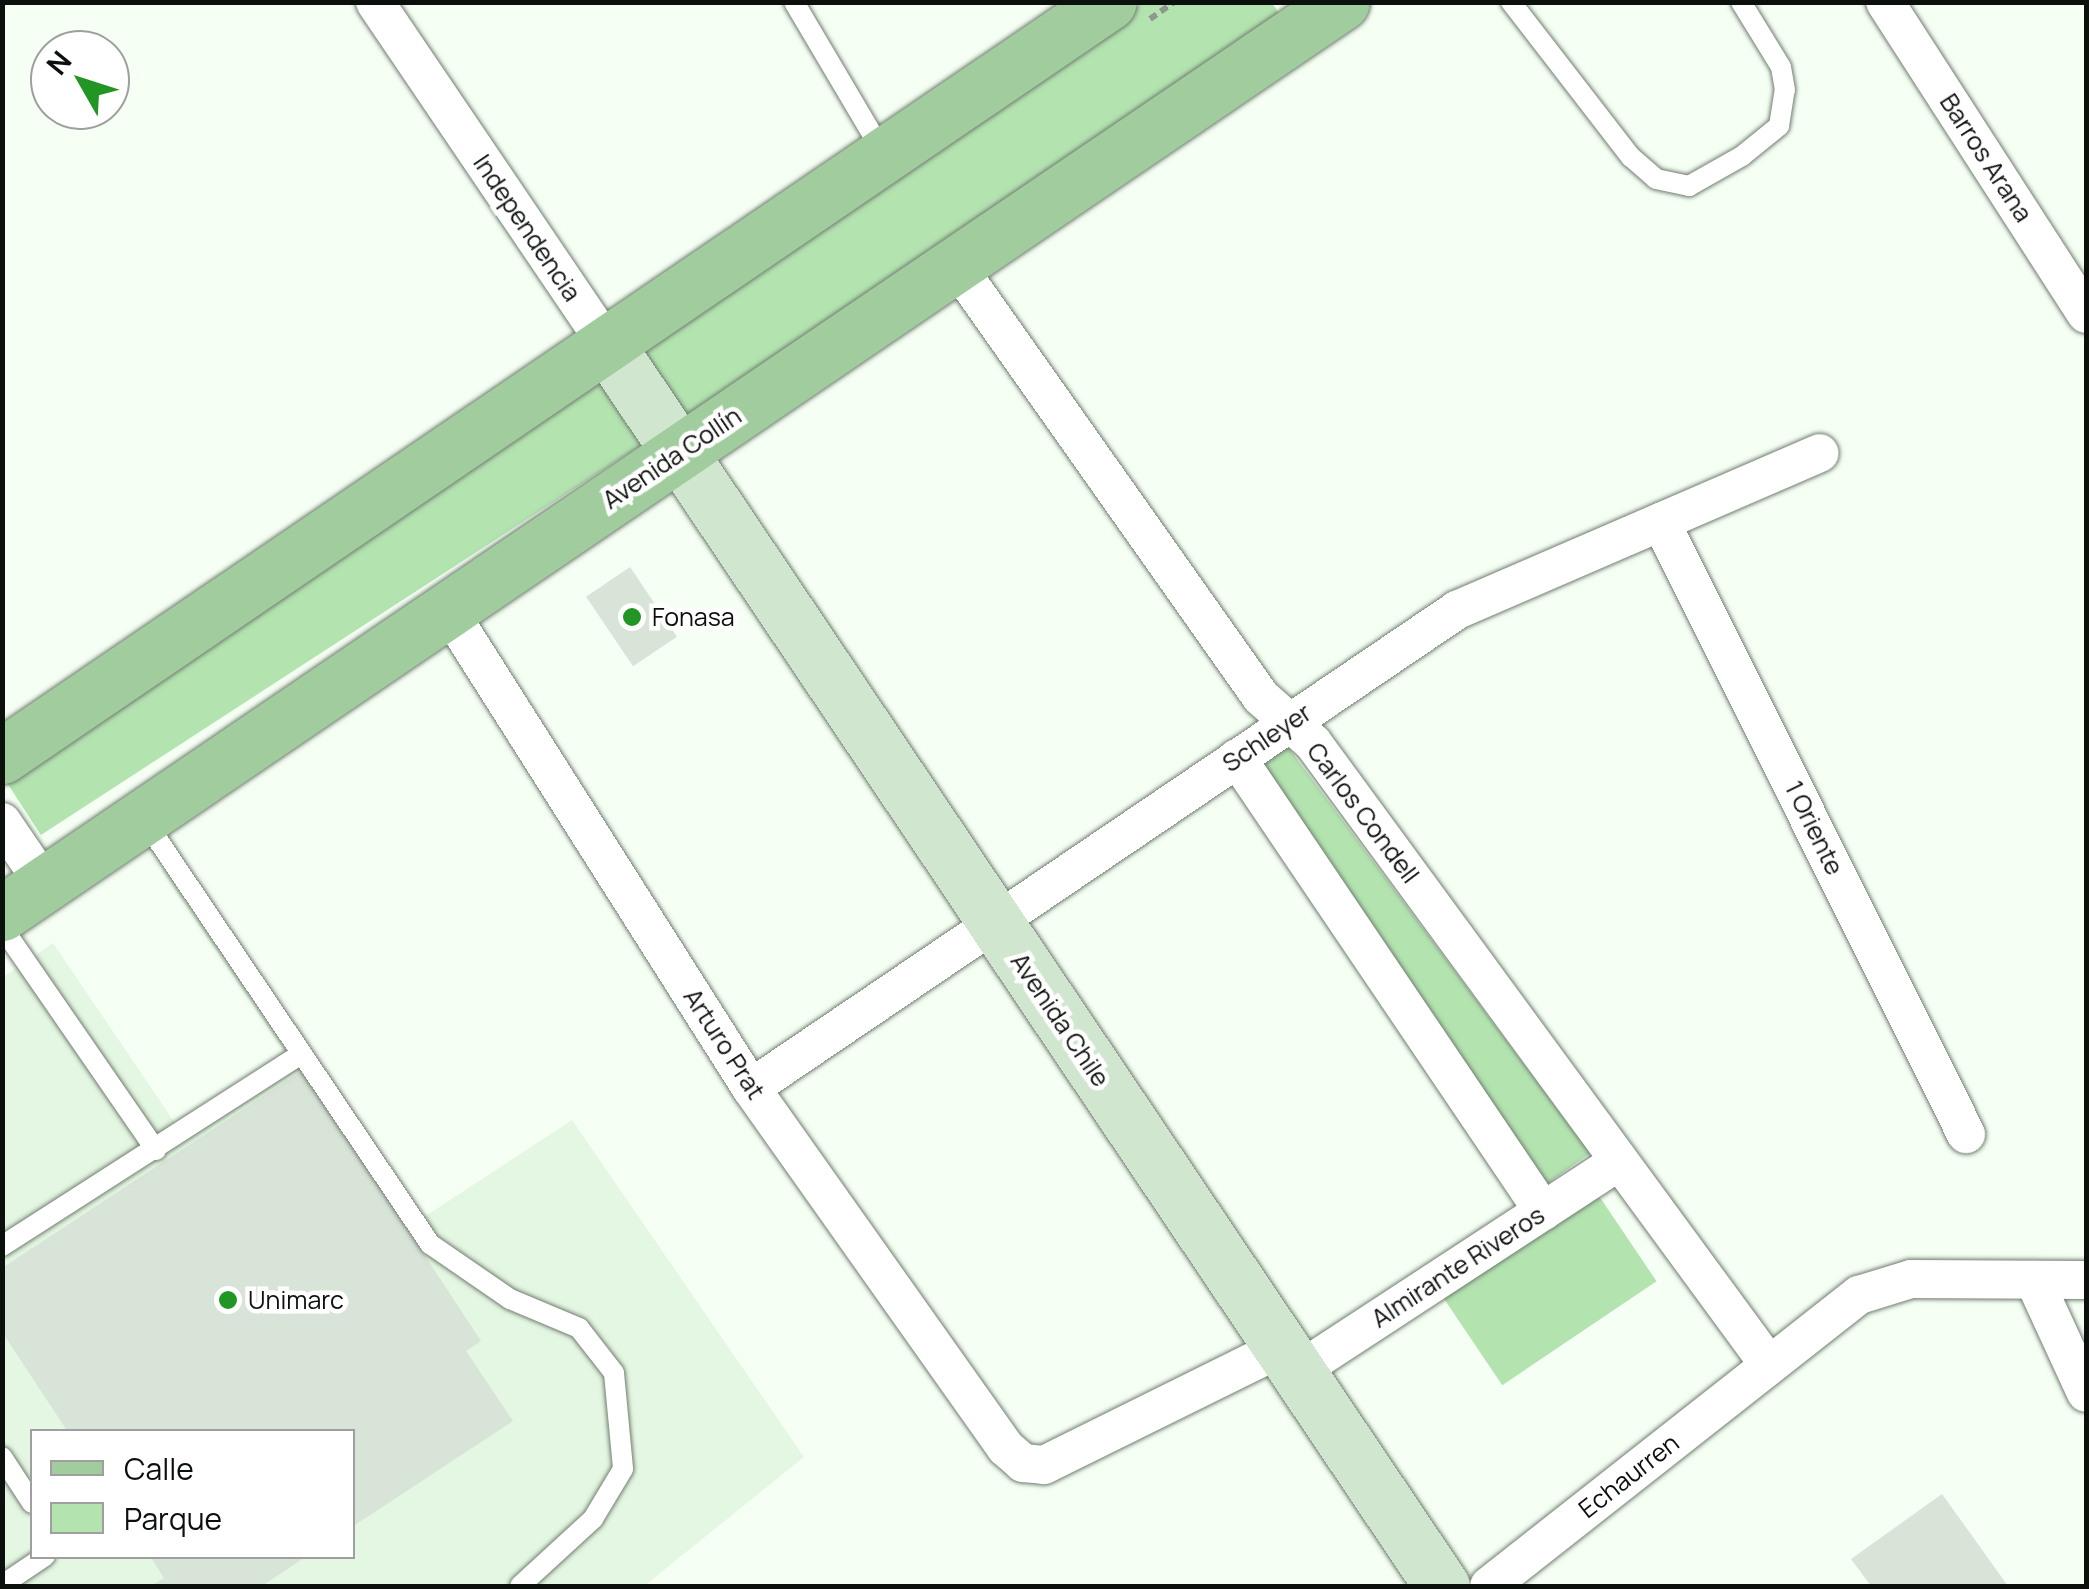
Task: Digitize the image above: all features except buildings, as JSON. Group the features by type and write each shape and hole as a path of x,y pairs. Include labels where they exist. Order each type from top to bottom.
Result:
{"main road":[{"path":"2,756 1109,2"},
{"name":"Avenida Collín","path":"24,899 956,265 1319,9"}],"street":[{"name":"Independencia","path":"375,2 679,453"},
{"name":"Barros Arana","path":"1885,2 2086,314"},
{"name":"Carlos Condell","path":"956,265 1260,696 1313,743 1768,1365"},
{"name":"Avenida Chile","path":"679,453 1442,1586"},
{"name":"Schleyer","path":"751,1088 1457,610 1819,454"},
{"name":"1 Oriente","path":"1661,522 1966,1134"},
{"name":"Arturo Prat","path":"448,610 751,1088 1022,1463"},
{"path":"1237,758 1543,1211"},
{"path":"2,822 24,899"},
{"name":"Almirante Riveros","path":"1022,1463 1044,1465 1289,1360 1543,1211 1619,1161"},
{"path":"2034,1280 2086,1392"},
{"path":"1768,1365 1844,1304 1892,1282 2086,1280"},
{"name":"Echaurren","path":"1488,1586 1768,1365"}],"lane":[{"path":"794,2 885,156"},
{"path":"1511,2 1632,157 1656,178 1689,186 1742,156 1778,126 1781,66 1741,2"},
{"path":"143,818 430,1244 510,1298 579,1328 614,1373 623,1469 593,1519 520,1586"},
{"path":"2,927 156,1150"},
{"path":"2,1246 301,1054"},
{"path":"2,1457 30,1500"},
{"path":"2,1585 40,1559"}],"shaded area":[{"path":"173,863 424,1217 572,1120 804,1457 644,1586 3,1586 3,977 53,943 177,1126 284,1051 162,871"}],"green space":[{"path":"1143,3 1272,3 1287,25 681,435 626,352"},
{"path":"594,372 641,445 41,835 2,775 2,756"},
{"path":"1285,743 1590,1153 1544,1186 1250,767"},
{"path":"1595,1190 1657,1281 1502,1385 1441,1294"}],"place":[{"name":"Fonasa","path":"632,617"},
{"name":"Unimarc","path":"228,1300"}]}
